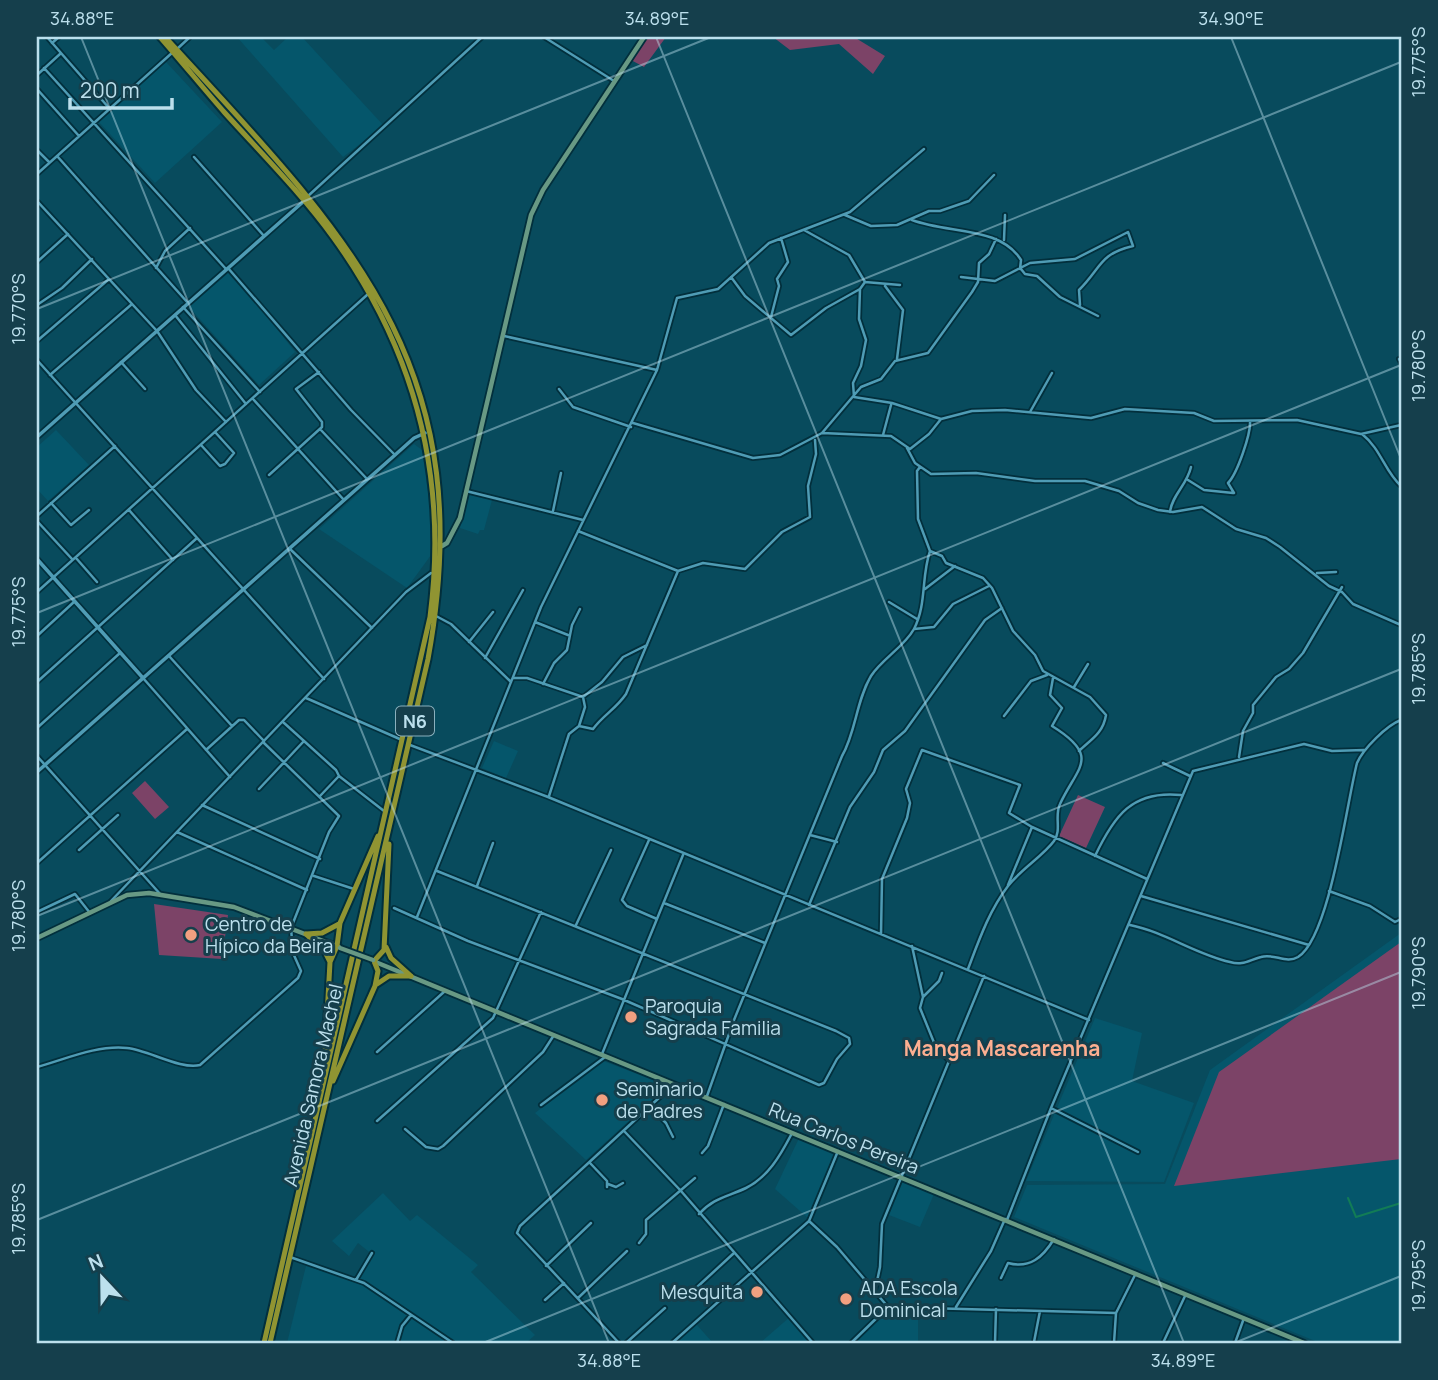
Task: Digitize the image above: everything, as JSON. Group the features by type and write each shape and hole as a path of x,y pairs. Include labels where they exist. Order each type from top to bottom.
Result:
{"highway":[{"name":"N6","path":"160,37 175,51"},
{"name":"N6","path":"165,37 306,199 370,292"},
{"name":"Avenida Samora Machel","path":"248,134 256,138 369,279 411,366 434,449 442,546 436,616 410,745 270,1343"},
{"name":"Avenida Samora Machel","path":"264,1343 403,740 430,617 435,573 436,521 425,433 399,350 370,292"},
{"path":"330,962 339,947 340,923 384,823"},
{"path":"329,1087 375,986 379,971 373,960 383,953 385,945 389,834"},
{"path":"306,934 329,930 340,923"},
{"path":"306,934 325,951 330,962 324,1080"},
{"path":"385,945 391,958 411,975"},
{"path":"375,986 389,976 411,975"}],"main road":[{"path":"442,546 456,528 466,491 531,215 543,190 644,37"},
{"name":"Rua Carlos Pereira","path":"37,939 132,894 161,895 234,907 411,975 1304,1343"}],"street":[{"path":"47,37 109,108"},
{"path":"52,43 59,37"},
{"path":"37,173 190,37"},
{"path":"37,438 306,199 482,37"},
{"path":"544,37 614,81"},
{"path":"37,75 60,54"},
{"path":"44,68 95,121 395,455"},
{"path":"37,89 79,136"},
{"path":"417,917 535,622 657,370 677,298 712,292 765,246 780,237 845,215 924,149"},
{"path":"37,150 49,163"},
{"path":"57,156 188,303"},
{"path":"194,157 264,236"},
{"path":"845,215 871,226 912,220 929,211 940,211 968,201 994,175"},
{"path":"37,201 157,331 196,390 226,422"},
{"path":"1004,240 1005,215"},
{"path":"912,220 943,230 1004,240 1021,260 1020,269"},
{"path":"156,268 165,251 190,228"},
{"path":"804,230 849,255 864,282"},
{"path":"961,277 994,282 1031,263 1075,259 1128,232 1133,246 1116,249 1107,256 1079,290 1080,305"},
{"path":"37,262 68,234"},
{"path":"771,317 779,286 777,279 788,262 780,237"},
{"path":"897,359 928,353 972,292 978,278 979,263 989,254 996,239"},
{"path":"37,304 62,288 93,259"},
{"path":"1020,269 1025,274 1037,276 1060,297 1098,316"},
{"path":"731,277 745,296 791,335 826,307 860,289"},
{"path":"37,341 109,279"},
{"path":"864,282 885,286 900,285"},
{"path":"854,397 853,383 861,366 866,340 859,319 860,289 864,282"},
{"path":"559,389 573,407 632,425 753,458 780,455 815,439 861,387 881,379 897,359 903,310 885,286"},
{"path":"37,592 370,292"},
{"path":"50,375 132,303"},
{"path":"183,307 260,392"},
{"path":"175,315 246,404"},
{"path":"501,335 657,370"},
{"path":"1399,359 1401,363"},
{"path":"37,361 324,679"},
{"path":"121,362 145,390"},
{"path":"269,475 320,429 322,422 296,389 319,372"},
{"path":"1030,412 1052,373"},
{"path":"854,397 892,403 941,419 977,411 1030,412 1091,418 1130,409 1194,413 1214,421 1297,420 1362,434 1401,425"},
{"path":"253,399 344,500"},
{"path":"883,435 892,403"},
{"path":"907,448 915,447 941,419"},
{"path":"1188,480 1204,490 1234,493 1228,483 1234,477 1242,448 1248,439 1250,421"},
{"path":"320,429 367,479"},
{"path":"201,445 220,466 225,464 234,453 215,432"},
{"path":"37,772 367,479 414,438 425,433"},
{"path":"822,433 894,437 907,448 920,467 932,474 952,472 1035,481 1085,481 1119,491 1143,505 1170,512 1188,507 1205,508 1236,529 1266,538 1329,586 1341,589 1353,604 1401,625"},
{"path":"1362,434 1401,486"},
{"path":"578,531 678,571 703,563 745,569 782,533 810,517 808,486 816,454 815,439"},
{"path":"38,514 115,446"},
{"path":"920,467 917,471 917,511 920,532 930,551 954,566 977,574 990,585 1013,631 1035,654 1047,675 1074,687 1099,704 1106,715 1095,739 1079,751"},
{"path":"1170,512 1172,500 1188,480 1191,467"},
{"path":"553,511 561,473"},
{"path":"466,491 583,520"},
{"path":"51,503 71,525 89,510"},
{"path":"129,510 173,560"},
{"path":"37,522 97,582"},
{"path":"37,682 197,538"},
{"path":"289,548 372,628"},
{"path":"707,1096 744,995 851,739 870,677 914,629 925,590 923,576 930,551"},
{"path":"37,558 230,777"},
{"path":"925,590 954,566"},
{"path":"579,726 593,729 602,716 618,707 629,690 678,571"},
{"path":"1314,572 1336,572"},
{"path":"107,905 406,592 429,573 435,573"},
{"path":"914,629 934,627 953,604 990,585"},
{"path":"1239,758 1242,731 1253,713 1252,705 1276,677 1289,669 1303,653 1341,589"},
{"path":"485,658 523,590"},
{"path":"37,636 75,601"},
{"path":"889,602 917,619"},
{"path":"809,905 850,807 874,772 883,750 905,731 985,620 1002,608"},
{"path":"543,684 554,663 567,650 569,635 580,609"},
{"path":"469,642 493,612"},
{"path":"436,616 451,624 512,680 527,678 583,697"},
{"path":"535,622 569,635"},
{"path":"583,697 602,682 623,657 647,645"},
{"path":"37,728 120,653"},
{"path":"168,656 232,726"},
{"path":"1074,687 1088,664"},
{"path":"1004,716 1031,681 1047,675"},
{"path":"1008,887 1056,839 1059,805 1080,771 1079,751 1071,738 1052,726 1062,708 1049,695 1053,678"},
{"path":"548,797 569,734 579,726 585,707 583,697"},
{"path":"306,698 403,740"},
{"path":"37,1067 115,1047 150,1052 189,1066 200,1065 298,978 301,971 293,953 291,928 339,816 244,720 239,720 206,750"},
{"path":"1130,925 1152,930 1208,955 1241,964 1262,956 1293,959 1309,945 1329,891 1350,790 1364,750 1392,723 1401,720"},
{"path":"283,722 336,770 339,776 387,812"},
{"path":"37,863 187,729"},
{"path":"259,789 304,741"},
{"path":"955,1308 997,1240 1006,1220 1190,776 1199,768 1304,744 1332,751 1364,750"},
{"path":"410,745 548,797 683,855 1089,1020"},
{"path":"881,934 882,879 907,818 910,803 906,789 922,750 1020,785 1009,813 1056,839 1147,879"},
{"path":"37,756 161,895"},
{"path":"1163,763 1190,776"},
{"path":"320,797 339,776"},
{"path":"1095,856 1114,820 1127,807 1165,794 1182,796"},
{"path":"202,805 320,859"},
{"path":"79,850 118,815"},
{"path":"968,969 987,920 1008,887 1032,827"},
{"path":"177,832 307,890"},
{"path":"810,835 836,842"},
{"path":"649,840 622,900 627,906 657,919"},
{"path":"477,886 494,843"},
{"path":"576,925 611,850"},
{"path":"541,1105 604,1055 622,999 683,855"},
{"path":"394,908 622,999 821,1086 850,1044 849,1038 836,1031 437,871"},
{"path":"314,876 355,890"},
{"path":"1329,891 1370,906 1395,922 1401,919"},
{"path":"37,912 73,894 90,913"},
{"path":"1141,896 1309,945"},
{"path":"663,903 765,943"},
{"path":"377,1121 498,1011 541,912"},
{"path":"912,946 923,997"},
{"path":"942,973 939,981 923,997 919,1008 935,1045 950,1062"},
{"path":"875,1291 880,1266 882,1224 904,1178 984,976"},
{"path":"377,1052 445,991"},
{"path":"405,1129 426,1147 438,1149 443,1146 543,1052 554,1035"},
{"path":"619,1343 520,1240 518,1229 668,1093 674,1083"},
{"path":"702,1153 708,1146 723,1104"},
{"path":"650,1108 666,1123 673,1137"},
{"path":"1051,1108 1138,1152"},
{"path":"625,1132 681,1191 813,1343"},
{"path":"699,1214 714,1199 757,1182 778,1159 792,1132"},
{"path":"672,1343 809,1221 838,1151"},
{"path":"590,1163 608,1186 616,1187 623,1183"},
{"path":"639,1243 646,1234 646,1220 695,1178"},
{"path":"809,1221 836,1247 888,1307"},
{"path":"546,1266 591,1223"},
{"path":"1001,1278 1008,1263 1018,1265 1033,1262 1045,1253 1054,1239"},
{"path":"578,1298 627,1251"},
{"path":"356,1280 372,1253"},
{"path":"695,1289 734,1253"},
{"path":"290,1257 356,1280 453,1343"},
{"path":"1114,1343 1116,1313 1136,1273"},
{"path":"545,1300 564,1283"},
{"path":"1163,1343 1186,1294"},
{"path":"851,1343 888,1307 1116,1313"},
{"path":"626,1343 665,1308"},
{"path":"995,1343 996,1309"},
{"path":"1034,1342 1040,1311"},
{"path":"397,1343 402,1326 411,1315"},
{"path":"1235,1343 1244,1318"}],"shaded area":[{"path":"237,37 261,37 274,50 288,37 302,37 384,126 343,157"},
{"path":"646,37 666,37 644,67 631,60"},
{"path":"773,37 854,37 885,56 873,74 839,44 790,50"},
{"path":"166,62 222,122 155,183 99,122"},
{"path":"228,273 259,306 295,352 259,385 189,307"},
{"path":"56,430 89,465 48,501 37,489 37,447"},
{"path":"414,444 422,450 431,512 431,555 407,588 319,529"},
{"path":"469,493 492,500 484,530 480,530 478,534 460,528"},
{"path":"494,741 518,751 506,778 482,768"},
{"path":"145,781 169,807 155,819 132,793"},
{"path":"1078,795 1105,807 1086,848 1059,836"},
{"name":"Centro de Hípico da Beira","path":"154,904 228,915 222,959 159,955"},
{"path":"1401,933 1401,1343 1320,1343 1014,1217 1027,1185 1165,1184 1210,1070"},
{"path":"1401,942 1401,1159 1174,1186 1219,1072"},
{"path":"1095,1018 1142,1033 1132,1081 1194,1103 1164,1182 1026,1181"},
{"name":"Seminario de Padres","path":"603,1061 666,1087 586,1160 535,1113"},
{"path":"800,1136 836,1151 808,1218 775,1189"},
{"path":"903,1181 934,1194 920,1227 889,1215"},
{"path":"383,1193 410,1221 417,1215 478,1265 471,1272 535,1335 526,1343 287,1343 306,1266 356,1281 373,1255 358,1243 349,1256 332,1241"},
{"path":"891,1309 918,1310 918,1343 855,1343"},
{"path":"791,1316 814,1343 760,1343"},
{"path":"696,1324 713,1343 675,1343"}],"waterway":[{"path":"1348,1198 1356,1217 1401,1203"}],"place":[{"name":"Centro de Hípico da Beira","path":"191,935"},
{"name":"Paroquia Sagrada Familia","path":"631,1017"},
{"name":"Seminario de Padres","path":"602,1100"},
{"name":"Mesquita","path":"757,1292"},
{"name":"ADA Escola Dominical","path":"846,1299"}],"district":[{"name":"Manga Mascarenha","path":"1002,1048"}]}
